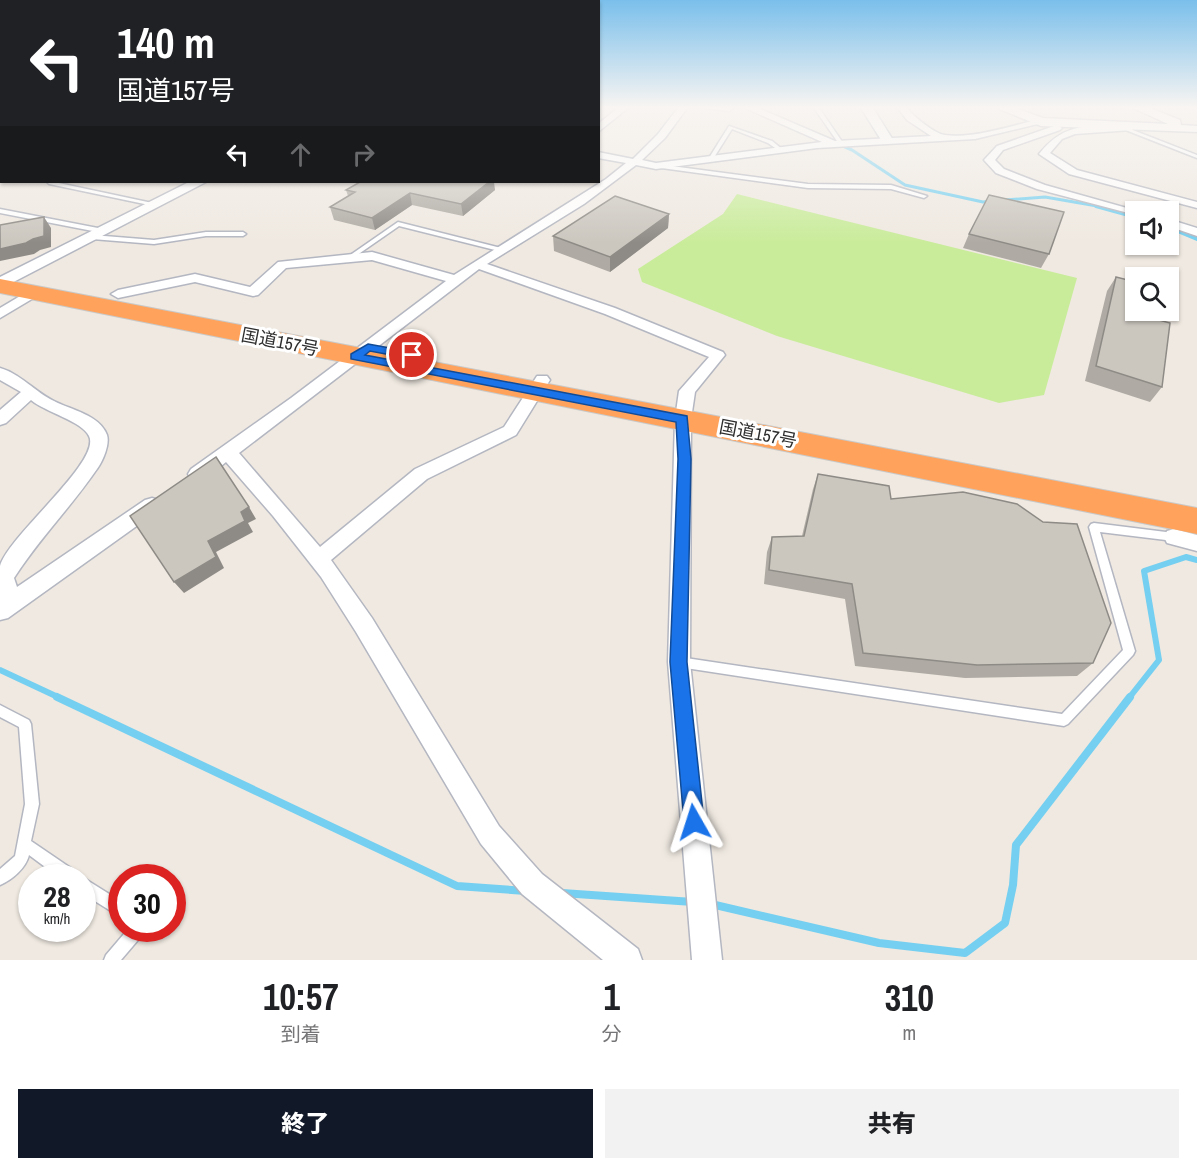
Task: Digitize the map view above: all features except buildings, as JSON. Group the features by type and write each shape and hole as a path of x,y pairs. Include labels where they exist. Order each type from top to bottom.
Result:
{"highway":[{"name":"国道157号","path":"10,282 118,294 152,304 362,352"},
{"name":"国道157号","path":"10,282 539,386 1197,504"},
{"name":"国道157号","path":"684,413 1197,521"}],"street":[{"path":"0,373 46,404 89,423 99,436 99,445 91,465 27,541 3,577 6,606 228,453 457,280 637,162 646,153"},
{"path":"600,155 656,166 751,153"},
{"path":"996,153 989,160 1000,171 1041,187 1125,209"},
{"path":"1045,153 1073,172 1197,205"},
{"path":"0,315 10,282 197,183"},
{"path":"1179,226 1197,232"},
{"path":"118,294 195,278 253,292 282,265 372,256 457,280"},
{"path":"479,265 610,311 718,355 687,391 684,413 679,662 707,960"},
{"path":"319,559 422,474 510,431 539,386"},
{"path":"0,419 31,392"},
{"path":"228,453 319,559 364,625 490,836 532,884 627,960"},
{"path":"1174,537 1197,543"}],"lane":[{"path":"711,158 714,153"},
{"path":"656,166 808,186 891,187 924,196"},
{"path":"54,183 154,204"},
{"path":"0,211 97,234 154,242 206,234 243,234"},
{"path":"348,259 398,224 502,250"},
{"path":"679,662 1064,720 1129,651 1094,527 1174,537"},
{"path":"0,711 25,724 32,804 21,860 0,878"},
{"path":"24,844 53,864"},
{"path":"111,960 127,942"}],"green space":[{"path":"737,194 1077,278 1044,395 999,403 777,336 642,282 638,269 723,214"}],"waterway":[{"path":"856,153 905,185 983,202 992,201"},
{"path":"1005,200 1045,197 1103,207"},
{"path":"1096,206 1125,214"},
{"path":"1179,232 1197,239"},
{"path":"1129,698 1159,660 1144,571 1186,557 1197,560"},
{"path":"0,670 60,698"},
{"path":"57,697 457,886 526,891"},
{"path":"711,904 879,943 965,953 1005,923 1013,885 1016,845 1130,697"},
{"path":"562,893 693,902"}],"route":[{"path":"412,355 368,347 356,356 683,419 679,662 694,822"}]}
